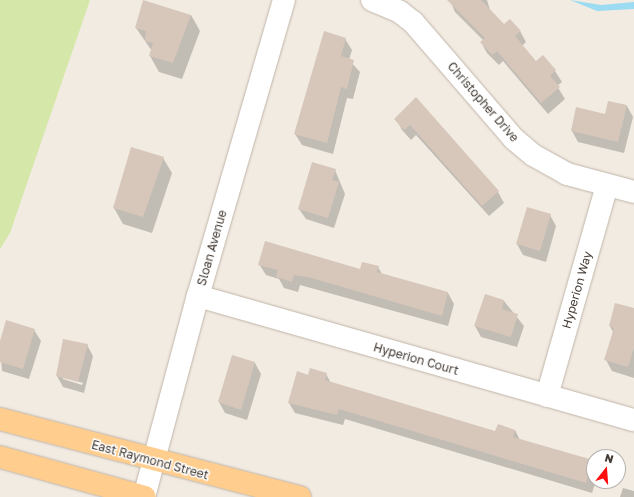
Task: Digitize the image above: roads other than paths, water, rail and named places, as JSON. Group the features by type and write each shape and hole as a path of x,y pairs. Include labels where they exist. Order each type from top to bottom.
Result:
{"main road":[{"name":"East Raymond Street","path":"0,419 151,461 300,497"},
{"path":"0,457 145,497"}],"street":[{"name":"Sloan Avenue","path":"145,497 151,461 284,0"},
{"name":"Christopher Drive","path":"372,0 400,12 413,22 514,139 533,156 567,174 634,192"},
{"name":"Hyperion Way","path":"547,396 607,185"},
{"name":"Hyperion Court","path":"198,296 634,420"}],"water":[{"path":"570,0 601,5 634,2 634,9 597,11"}]}
